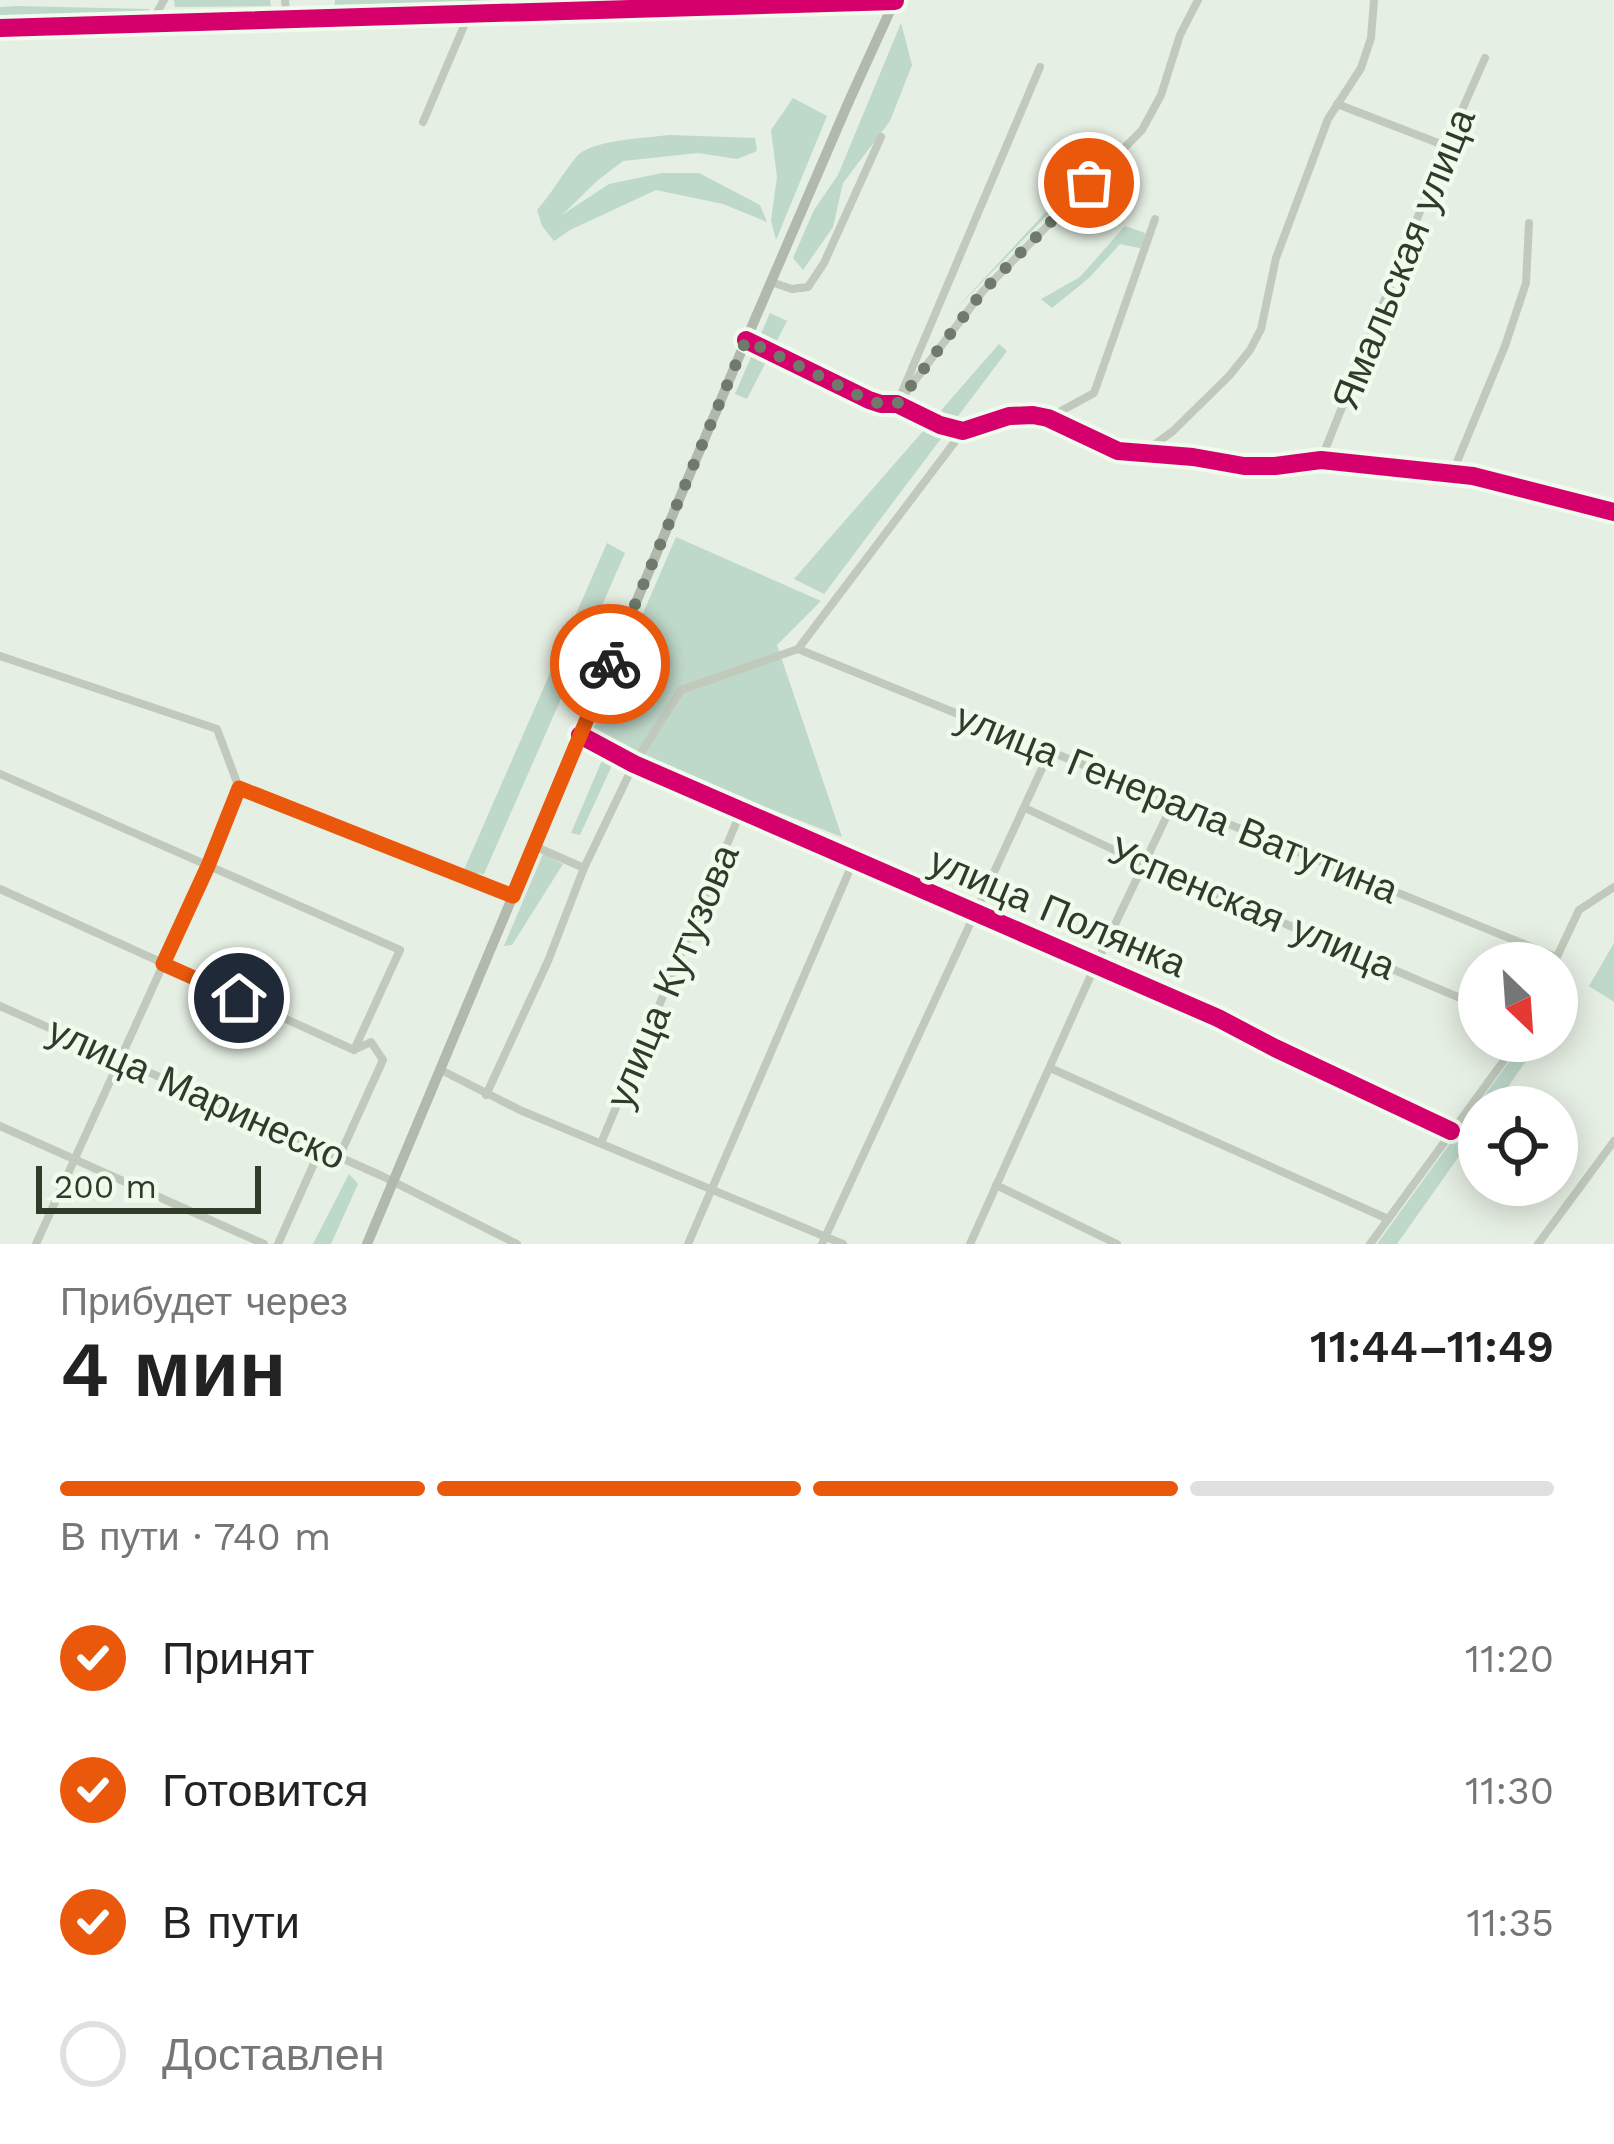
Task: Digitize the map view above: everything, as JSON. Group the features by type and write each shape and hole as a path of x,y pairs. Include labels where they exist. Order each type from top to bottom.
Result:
{"main road":[{"path":"0,28 469,14 577,5 895,1 746,340 367,1244"}],"street":[{"path":"152,23 164,0"},
{"path":"423,122 472,0"},
{"path":"897,404 983,291 1142,130 1161,95 1180,35 1198,0"},
{"path":"1142,454 1229,376 1261,329 1276,258 1328,119 1361,68 1371,38 1374,0"},
{"name":"Ямальская улица","path":"1321,460 1486,58"},
{"path":"897,404 1040,67"},
{"path":"1337,104 1446,146"},
{"path":"771,282 792,289 808,287 824,263 881,137"},
{"path":"1048,418 1094,393 1155,219"},
{"path":"1452,474 1526,283 1529,223"},
{"path":"746,340 868,400 897,404 963,431"},
{"path":"486,1095 634,764 681,690 798,650 963,431 975,424 1009,416 1048,418 1118,451 1244,466 1321,460 1472,476 1614,512"},
{"name":"улица Генерала Ватутина","path":"798,650 1512,942"},
{"path":"0,656 217,729 239,788 36,1244"},
{"name":"улица Полянка","path":"580,735 634,764 1218,1018 1451,1131"},
{"path":"824,1240 1044,764"},
{"path":"0,774 400,950 354,1050"},
{"path":"239,788 513,896"},
{"path":"970,1244 1174,801"},
{"name":"Успенская улица","path":"1025,808 1144,864 1458,997"},
{"name":"улица Кутузова","path":"601,1143 742,809"},
{"path":"534,846 584,868"},
{"path":"688,1244 854,860"},
{"path":"1564,942 1579,910 1614,887"},
{"path":"0,889 354,1050 371,1042 383,1060 339,1157"},
{"name":"улица Маринеско","path":"0,1006 393,1181 517,1244"},
{"path":"1370,1244 1502,1062"},
{"path":"1050,1068 1388,1219"},
{"path":"441,1070 486,1095 842,1244"},
{"path":"0,1126 264,1244"},
{"path":"1538,1244 1614,1142"},
{"path":"278,1244 320,1150"},
{"path":"997,1185 1117,1244"}],"green space":[{"path":"174,0 270,0 271,6 175,7"},
{"path":"335,0 557,0 334,6"},
{"path":"0,7 149,9 149,14 0,19"},
{"path":"901,23 912,65 890,121 843,183 833,227 803,270 793,258 814,210 838,175"},
{"path":"793,98 827,116 776,240 771,220 777,177 771,130"},
{"path":"669,135 755,138 757,151 737,159 698,153 623,161 562,215 609,184 662,173 699,173 760,205 767,222 723,204 656,190 554,241 537,210 577,156 606,143"},
{"path":"1102,159 954,311 1093,161"},
{"path":"1125,226 1145,233 1144,249 1120,244 1052,308 1041,299 1080,277"},
{"path":"770,313 787,321 747,399 735,394"},
{"path":"999,344 1007,351 824,594 794,579"},
{"path":"676,537 821,601 777,645 842,837 621,751 592,731"},
{"path":"607,543 625,553 484,874 463,872"},
{"path":"603,758 614,761 580,835 571,833"},
{"path":"543,854 563,864 512,945 504,946"},
{"path":"1614,943 1614,1002 1589,986"},
{"path":"1509,1062 1525,1062 1509,1086 1491,1086"},
{"path":"1458,1132 1458,1158 1397,1244 1377,1244"},
{"path":"349,1174 358,1184 331,1244 313,1244"}],"cycle path":[{"path":"0,28 895,1"},
{"path":"746,340 869,400 897,404 963,431 1009,416 1033,415 1118,451 1244,466 1321,460 1473,476 1614,512"},
{"path":"580,735 634,764 1218,1018 1451,1131"}],"way so far":[{"path":"610,664 746,340 868,400 897,404 983,291 1089,183"}],"route":[{"path":"239,998 163,964 239,788 513,896 610,664"}]}
